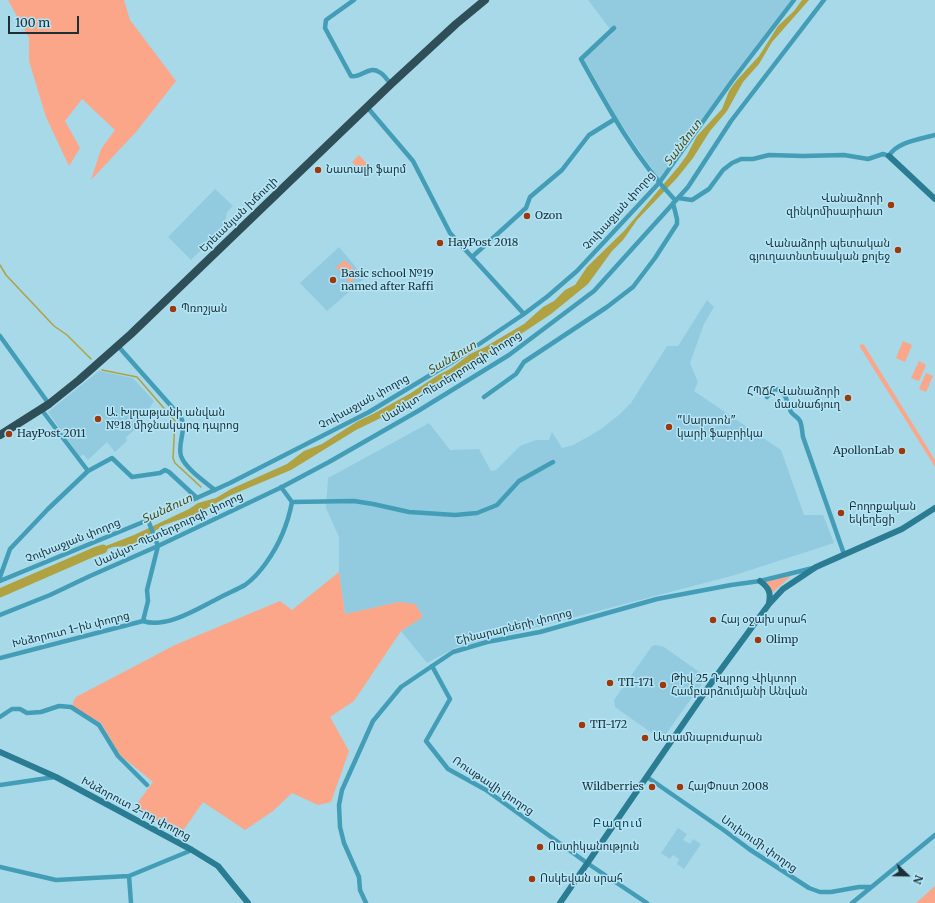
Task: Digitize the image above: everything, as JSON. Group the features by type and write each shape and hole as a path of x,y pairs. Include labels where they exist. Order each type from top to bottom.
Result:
{"highway":[{"name":"Երեւանյան խճուղի","path":"0,435 45,407 118,346 391,84 456,24 485,0"}],"street":[{"path":"354,0 326,20 325,28 351,76 356,77 366,71 375,70 380,72 391,84"},
{"name":"Չուխաջյան փողոց","path":"0,581 149,522 369,412 463,355 524,314 577,271 660,184 732,82 794,0"},
{"name":"Սանկտ-Պետերբուրգի փողոց","path":"0,615 50,595 158,546 281,487 329,462 411,415 509,355 594,290 622,261 675,200 688,188 731,120 824,0"},
{"path":"484,397 516,374 524,362 607,307 633,287 655,258 677,224 675,200 660,184 615,119 580,59 614,28"},
{"path":"367,107 412,161 450,233 524,314"},
{"path":"472,257 526,208 530,197 562,170 589,135 615,119"},
{"path":"889,156 891,152 904,144 935,135"},
{"path":"675,200 692,200 709,189 723,170 732,163 741,159 753,159 769,155 844,155 868,159 883,154 889,156 935,199"},
{"path":"0,336 88,472"},
{"path":"118,346 180,416 183,423 182,457 186,464 215,490"},
{"path":"767,397 773,389 779,389 783,392 792,414 801,422 803,437 844,554"},
{"path":"0,577 10,549 48,509 88,472 112,458 132,477 160,473 165,470 197,498"},
{"path":"292,502 354,501 410,512 455,515 477,513 496,505 520,480 553,462"},
{"path":"143,621 158,623 184,616 246,584 266,564 289,518 292,502 281,487"},
{"path":"560,903 714,679 769,604 783,589 816,567 902,529 935,508"},
{"path":"149,522 158,546"},
{"name":"Խնձորուտ 1-ին փողոց","path":"0,658 143,621 148,601 147,590 158,546"},
{"name":"Շինարարների փողոց","path":"366,903 360,890 359,877 344,843 340,827 339,805 342,790 373,722 401,687 453,652 487,642 540,632 657,599 760,581 816,567"},
{"path":"760,581 768,587 770,594 769,604"},
{"name":"Ռուսթավի փողոց","path":"432,666 450,699 426,741 448,769 486,790 587,863"},
{"path":"0,717 12,710 20,710 27,713 41,712 59,706 70,707 99,725 118,756 147,785"},
{"name":"Խնձորուտ 2-րդ փողոց","path":"0,752 56,777 192,850 218,866 248,903"},
{"path":"0,785 56,777"},
{"name":"Սուխումի փողոց","path":"647,777 754,853 809,888 820,892 831,892 859,887 872,887"},
{"path":"852,903 935,835"},
{"path":"0,867 56,880 129,876 192,850"},
{"path":"587,863 647,903"},
{"path":"129,876 131,903"}],"shaded area":[{"path":"8,0 124,0 130,20 176,81 136,132 91,180 101,149 115,130 82,99 65,121 80,148 69,166 46,117 29,61 29,38"},
{"path":"588,0 791,0 729,81 659,179 617,118 584,59 613,33"},
{"path":"802,0 809,0 772,42 759,64 743,82 727,111 710,131 693,158 677,178 637,220 588,284 551,314 494,352 474,360 452,377 431,385 393,412 356,430 291,470 229,496 196,514 164,525 140,541 127,546 113,547 93,554 91,553 134,535 189,509 198,503 216,498 231,489 287,464 304,451 322,444 358,421 411,393 450,369 470,354 524,324 543,307 554,301 565,290 575,285 587,267 624,231 679,166 687,155 697,136 722,109 729,91 737,80 759,56 778,26 794,11"},
{"path":"359,155 369,166 362,173 352,162"},
{"path":"215,189 233,206 227,212 224,227 191,260 168,237"},
{"name":"Basic school №19 named after Raffi","path":"339,247 365,278 327,311 300,283"},
{"path":"345,260 359,275 350,283 336,267"},
{"path":"707,300 714,307 704,324 690,363 698,382 694,391 781,450 804,515 823,515 834,543 735,575 455,648 427,663 401,631 423,617 399,602 345,614 339,572 339,537 326,508 328,478 429,423 450,450 479,449 491,471 496,470 520,446 536,440 549,440 552,432 562,448 573,445 601,429 631,403 667,346 678,346"},
{"path":"903,341 912,345 905,362 896,358"},
{"path":"862,344 935,460 935,467 860,347"},
{"path":"919,361 926,365 919,381 911,378"},
{"name":"Ա. Խլղաթյանի անվան №18 միջնակարգ դպրոց","path":"99,371 133,378 154,401 138,427 126,437 127,441 115,452 107,442 88,460 83,454 80,457 48,412"},
{"path":"926,373 933,376 926,392 919,389"},
{"path":"339,572 345,614 399,602 415,604 423,617 401,631 354,701 330,717 349,751 331,802 318,805 292,793 273,811 245,830 203,802 178,838 136,805 153,782 120,755 101,723 73,707 73,702 76,697 175,645 280,601 292,610"},
{"path":"791,576 772,593 769,586 765,582"},
{"name":"Թիվ 25 Դպրոց Վիկտոր Համբարձումյանի Անվան","path":"655,645 664,647 706,678 663,738 656,736 615,707 614,700 652,646"},
{"path":"678,828 687,834 683,840 690,844 693,839 701,844 684,869 677,864 679,859 673,855 670,859 661,853"},
{"path":"935,886 935,903 916,903"}],"waterway":[{"path":"0,265 6,275 54,326 67,335 91,359"},
{"path":"102,370 137,377 175,421 173,458 175,463 201,487"},
{"name":"Տանձուտ","path":"0,593 103,549"}],"place":[{"name":"Նատալի ֆարմ","path":"318,170"},
{"name":"Վանաձորի զինկոմիսարիատ","path":"891,205"},
{"name":"Ozon","path":"527,216"},
{"name":"HayPost 2018","path":"440,243"},
{"name":"Վանաձորի պետական գյուղատնտեսական քոլեջ","path":"898,250"},
{"name":"Basic school №19 named after Raffi","path":"333,280"},
{"name":"Պռոշյան","path":"173,309"},
{"name":"ՀՊՃՀ Վանաձորի մասնաճյուղ","path":"848,398"},
{"name":"Ա. Խլղաթյանի անվան №18 միջնակարգ դպրոց","path":"98,419"},
{"name":"\"Սարտոն\" կարի ֆաբրիկա","path":"669,427"},
{"name":"HayPost 2011","path":"9,434"},
{"name":"ApollonLab","path":"902,451"},
{"name":"Բողոքական եկեղեցի","path":"841,513"},
{"name":"Հայ օջախ սրահ","path":"713,620"},
{"name":"Olimp","path":"758,640"},
{"name":"ТП-171","path":"610,683"},
{"name":"Թիվ 25 Դպրոց Վիկտոր Համբարձումյանի Անվան","path":"663,685"},
{"name":"ТП-172","path":"582,725"},
{"name":"Ատամնաբուժարան","path":"645,738"},
{"name":"Wildberries","path":"652,787"},
{"name":"ՀայՓոստ 2008","path":"680,787"},
{"name":"Ոստիկանություն","path":"540,847"},
{"name":"Ոսկեվան սրահ","path":"532,879"}],"district":[{"name":"Բազում","path":"618,824"}]}
